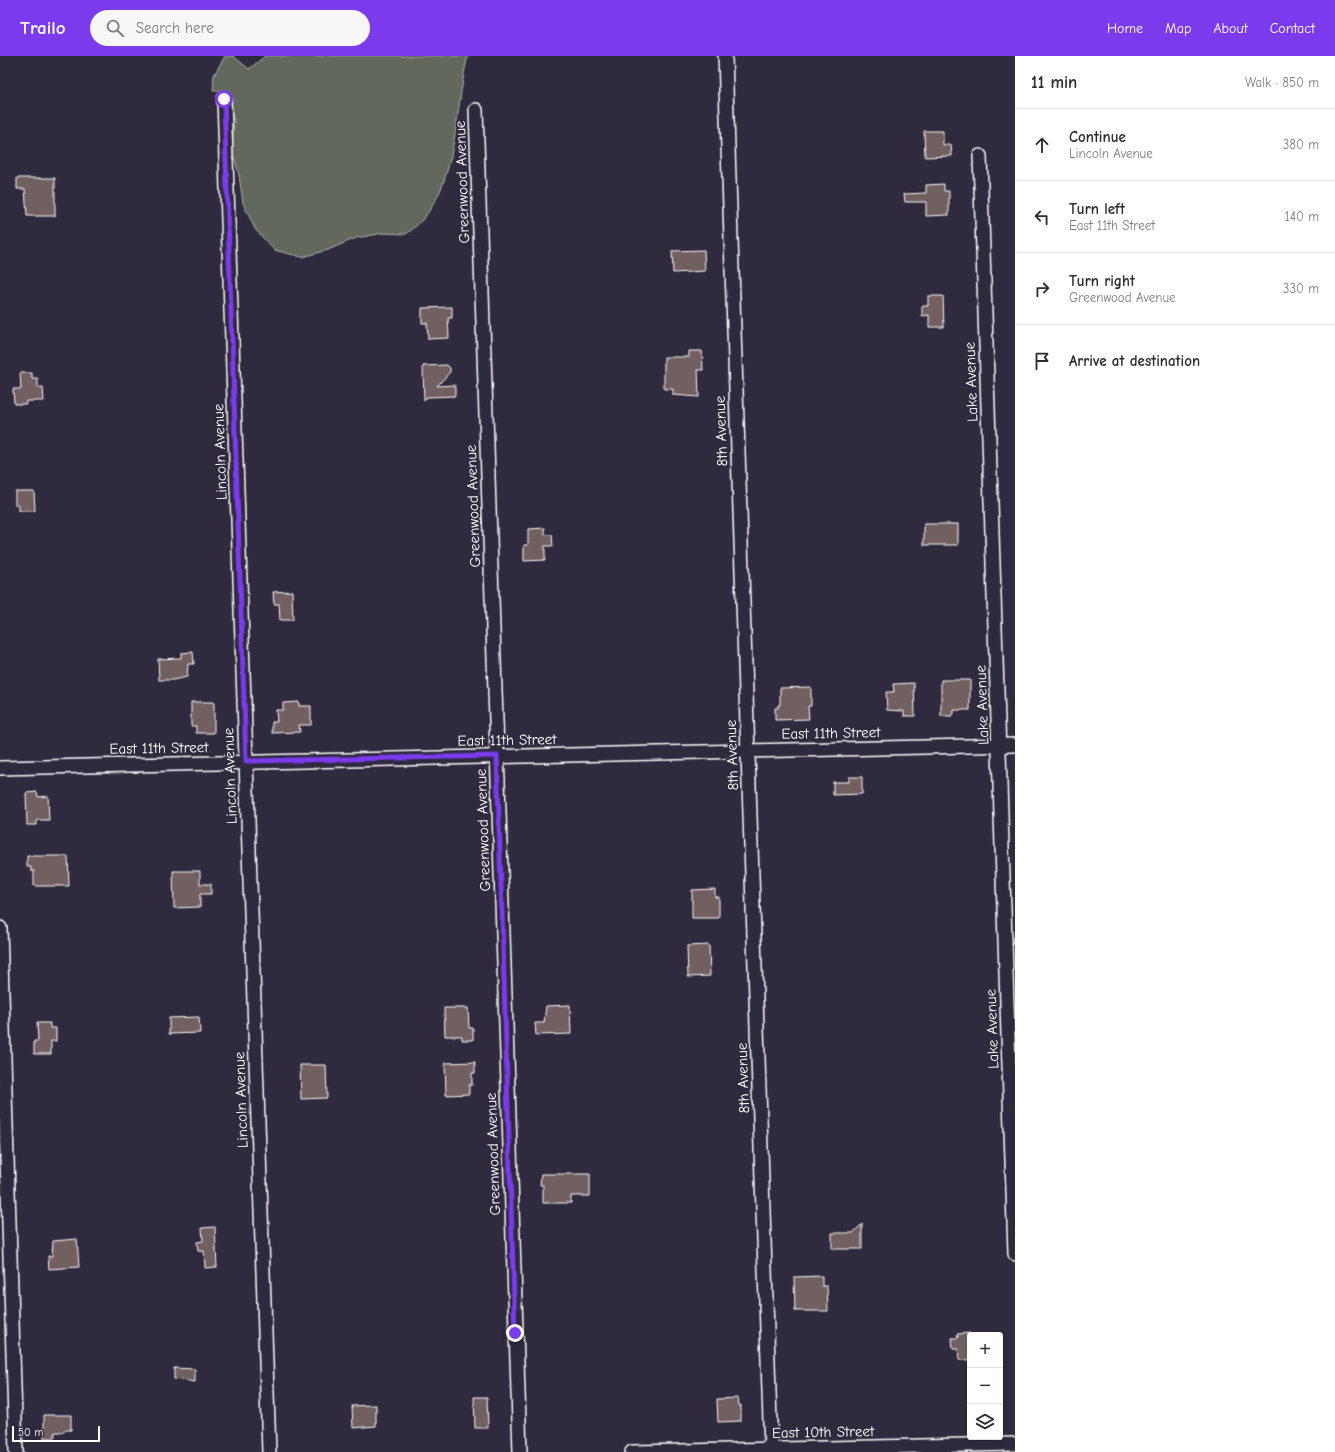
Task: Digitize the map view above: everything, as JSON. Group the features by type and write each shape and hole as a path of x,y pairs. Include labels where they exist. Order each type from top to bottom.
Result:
{"street":[{"name":"8th Avenue","path":"725,56 771,1450"},
{"name":"Lincoln Avenue","path":"224,99 269,1452"},
{"name":"Greenwood Avenue","path":"476,110 520,1452"},
{"name":"Lake Avenue","path":"980,156 1015,1254"},
{"name":"East 11th Street","path":"0,768 246,761 1015,745"},
{"path":"0,928 16,1452"},
{"name":"East 10th Street","path":"632,1452 1015,1444"}],"green space":[{"path":"225,56 233,56 249,69 265,56 468,56 463,78 452,152 445,177 436,199 424,218 406,234 384,233 356,238 328,250 302,257 274,250 255,229 243,203 239,175 232,149 234,121 224,91 213,91 214,75"}],"building":[{"path":"924,131 943,131 943,145 951,145 952,156 925,157"},
{"path":"17,178 55,178 55,216 27,216 25,189 17,189"},
{"path":"944,184 944,191 949,191 949,215 926,216 926,202 905,202 904,194 926,193 926,185"},
{"path":"704,250 705,271 673,273 672,251"},
{"path":"928,296 943,296 944,327 929,327 929,315 922,316 922,306 928,306"},
{"path":"452,307 452,318 448,318 449,338 428,339 427,323 422,323 422,308"},
{"path":"689,351 702,351 703,370 698,370 699,397 673,395 673,389 664,389 664,357 689,357"},
{"path":"447,365 450,368 450,372 437,386 455,385 455,396 427,397 424,401 423,366"},
{"path":"20,373 32,373 32,379 38,379 38,388 43,388 44,401 26,401 26,404 14,404 13,389 21,389"},
{"path":"15,491 34,491 35,511 19,511 19,505 15,505"},
{"path":"924,524 958,524 958,545 924,545"},
{"path":"545,528 545,535 552,535 553,546 545,546 545,560 524,561 524,545 528,545 528,529"},
{"path":"292,591 293,620 280,620 279,604 274,604 273,592"},
{"path":"193,652 194,664 188,664 187,677 173,680 159,680 158,659 181,658 181,653"},
{"path":"941,680 970,680 970,710 954,710 954,714 952,714 952,716 941,716"},
{"path":"914,683 915,716 904,716 904,711 887,710 886,692 894,692 893,684"},
{"path":"811,687 811,706 808,706 809,719 775,720 775,708 778,708 778,705 780,705 780,688"},
{"path":"191,702 214,702 214,733 196,733 196,726 191,726"},
{"path":"299,702 299,706 311,706 311,725 299,725 300,732 272,733 272,722 277,722 276,710 283,710 283,703"},
{"path":"849,777 862,777 862,794 833,795 833,782 849,782"},
{"path":"37,792 38,797 48,796 49,820 37,820 37,825 27,825 26,793"},
{"path":"27,856 68,856 69,886 34,886 34,871 31,871 31,867 27,867"},
{"path":"173,871 200,871 200,884 211,884 211,894 200,894 200,907 174,908"},
{"path":"715,889 715,897 719,897 719,918 692,918 692,890"},
{"path":"709,945 710,976 688,977 687,946"},
{"path":"570,1005 571,1034 536,1035 535,1023 544,1023 546,1006"},
{"path":"444,1008 468,1008 469,1028 473,1028 473,1040 462,1040 462,1036 445,1036"},
{"path":"199,1017 200,1033 169,1034 169,1018"},
{"path":"37,1023 50,1023 50,1028 56,1028 56,1041 51,1041 51,1054 34,1054 34,1041 38,1041"},
{"path":"475,1062 475,1073 472,1073 472,1085 469,1085 469,1094 446,1095 445,1063"},
{"path":"300,1065 326,1065 327,1098 301,1099"},
{"path":"541,1174 590,1174 590,1196 571,1196 571,1203 543,1203 543,1185 540,1185"},
{"path":"862,1224 862,1249 832,1249 832,1233 853,1233"},
{"path":"215,1227 217,1267 205,1268 204,1251 198,1251 197,1242 203,1241 202,1228"},
{"path":"77,1239 79,1267 49,1269 48,1256 52,1256 53,1241"},
{"path":"822,1276 822,1286 827,1286 828,1311 795,1311 794,1277"},
{"path":"967,1333 967,1360 959,1360 958,1349 953,1349 952,1338 958,1338 957,1334"},
{"path":"174,1368 195,1369 195,1382 174,1379"},
{"path":"474,1397 487,1397 488,1428 475,1428"},
{"path":"738,1398 739,1406 741,1405 741,1421 718,1422 717,1399"},
{"path":"376,1405 376,1426 353,1428 352,1406"},
{"path":"44,1415 71,1415 71,1430 55,1432 55,1438 44,1438"}],"route":[{"path":"224,99 246,761 497,756 515,1333"}]}
